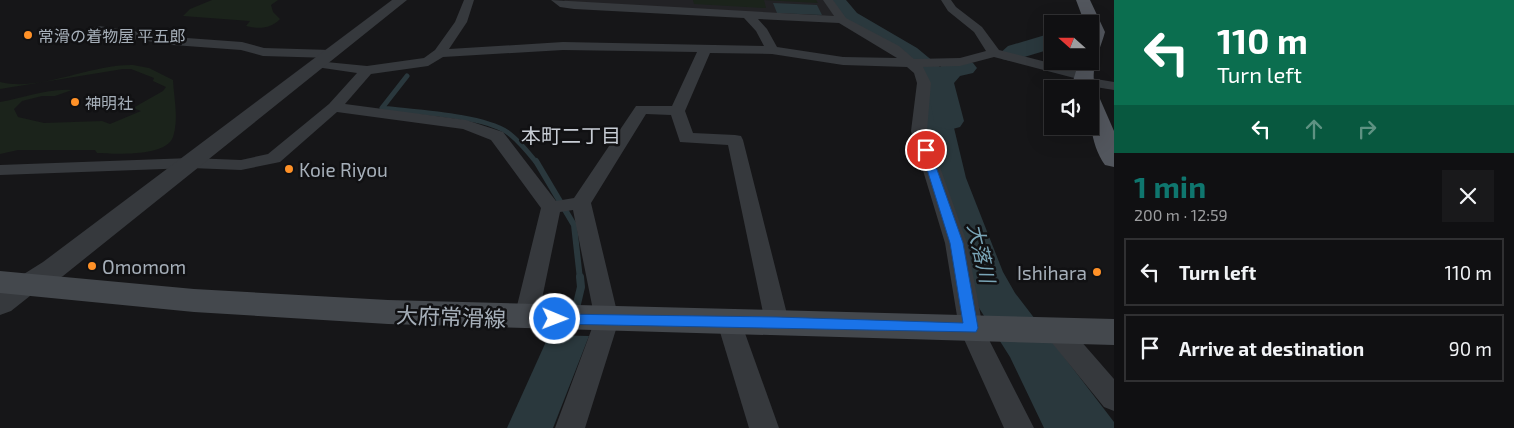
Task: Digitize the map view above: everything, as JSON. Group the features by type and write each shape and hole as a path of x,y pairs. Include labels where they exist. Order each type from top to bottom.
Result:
{"main road":[{"path":"1083,0 1090,15"},
{"path":"1099,112 1110,139 1114,160"},
{"name":"大府常滑線","path":"8,290 300,310 599,320 777,322 1114,332"}],"street":[{"path":"8,290 54,269 400,0"},
{"path":"99,30 173,41 242,46 263,52 326,59 367,70 428,62 440,53 460,22 469,0"},
{"path":"556,0 557,2 574,6 842,20"},
{"path":"828,0 842,20 919,62"},
{"path":"946,0 952,9 978,30 994,53"},
{"path":"748,16 760,29 772,50"},
{"path":"440,53 563,46 772,50 842,61 919,62 960,62 994,53 1083,80"},
{"path":"705,50 677,111 686,138 735,140 777,322"},
{"path":"919,62 924,83 919,131 956,243 979,329 1019,428"},
{"path":"0,170 191,163 241,165 274,158 334,107 367,70"},
{"path":"1099,83 1114,86"},
{"path":"334,107 466,125 497,136 551,208 541,318"},
{"path":"570,428 599,320 578,203 641,109 677,111"},
{"path":"551,208 578,203"},
{"path":"730,322 764,428"},
{"path":"1050,331 1114,399"}],"shaded area":[{"path":"212,0 278,0 271,5 273,12 280,19 273,25 255,28 246,26 250,21 183,16 190,9"},
{"path":"564,0 824,0 835,17 566,2"},
{"path":"693,0 764,0 766,8 694,4"},
{"path":"764,0 816,0 818,3"},
{"path":"133,65 149,68 173,80 176,109 175,130 173,137 161,148 127,154 97,153 95,150 18,150 0,154 0,102 45,92 72,90 55,96 42,96 22,101 14,109 18,117 44,123 102,121 110,124 141,111 133,108 163,91 166,87 153,81 154,78 131,69 0,89 0,82 16,84 49,81 100,69"}],"water":[{"path":"773,3 817,5 822,15 777,13"},
{"path":"925,67 938,75 947,74 943,82 966,178 1003,272 1015,293 1114,422 1114,428 1044,428 1010,357 979,308 926,132 929,78"},
{"path":"549,335 589,336 553,428 507,428"}],"waterway":[{"path":"836,0 849,18 908,53 940,81"},
{"name":"大落川","path":"1011,54 1044,43"},
{"name":"大落川","path":"940,81 952,70 964,68"},
{"path":"407,76 382,108 464,118 495,126 515,138 536,162"},
{"name":"大落川","path":"940,81 949,121"},
{"path":"536,161 574,225 580,279"},
{"path":"575,312 581,287 580,277"},
{"path":"569,335 572,322"}],"place":[{"name":"常滑の着物屋 平五郎","path":"28,35"},
{"name":"神明社","path":"75,102"},
{"name":"Koie Riyou","path":"289,169"},
{"name":"Omomom","path":"92,266"},
{"name":"Ishihara","path":"1097,272"}],"district":[{"name":"本町二丁目","path":"571,135"}],"route":[{"path":"555,319 777,322 971,328 956,243 926,150"}]}
